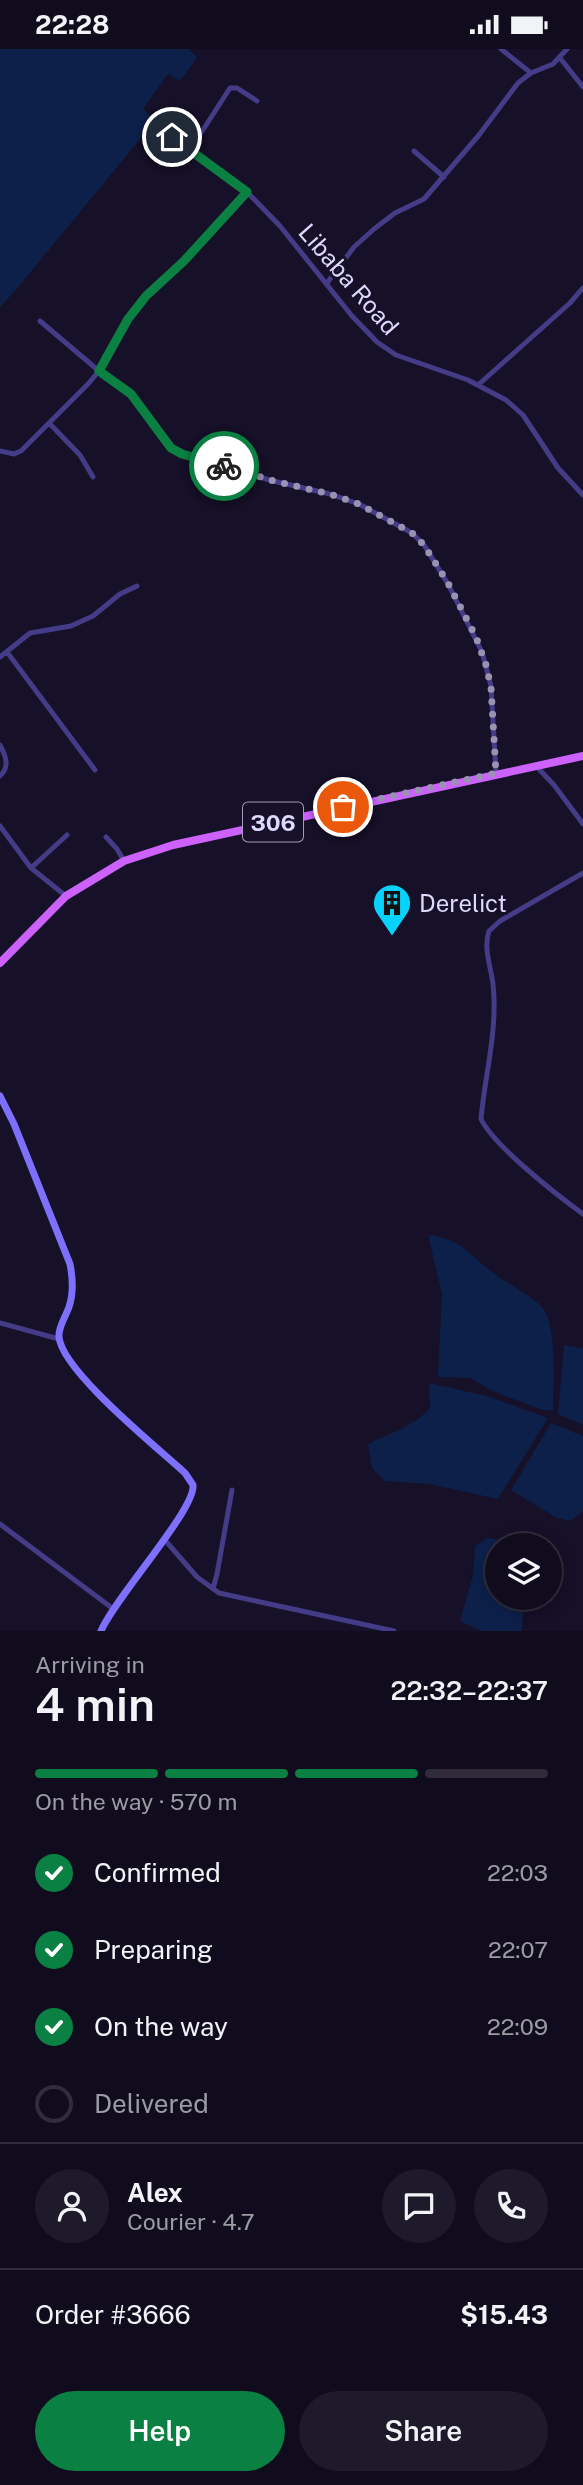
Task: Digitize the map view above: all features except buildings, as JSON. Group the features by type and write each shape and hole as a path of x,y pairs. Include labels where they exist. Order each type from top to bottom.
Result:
{"main road":[{"name":"306","path":"0,963 66,896 124,861 173,845 583,755"}],"street":[{"path":"501,49 531,73"},
{"path":"327,283 364,238 395,213 424,199 518,83 531,73 553,64 567,49"},
{"path":"560,58 583,87"},
{"path":"190,150 230,88 237,87 257,101"},
{"name":"Libaba Road","path":"154,125 247,192 280,226 352,316 386,350 478,385 506,400 523,415 558,468 583,495"},
{"path":"414,151 444,177"},
{"path":"0,451 14,454 20,451 99,371 128,319 146,296 184,261 247,192"},
{"path":"478,385 570,303 583,288"},
{"path":"40,321 131,394 171,448 182,454 359,504 412,533 424,545 448,583 482,652 491,687 496,773"},
{"path":"49,423 80,455 93,477"},
{"path":"0,657 30,633 71,626 93,616 120,594 137,586"},
{"path":"7,652 95,769"},
{"path":"0,745 7,761 7,768 0,776"},
{"path":"537,766 583,824"},
{"path":"0,826 30,868 66,896"},
{"path":"30,868 67,835"},
{"path":"106,837 124,861"},
{"path":"583,873 500,921 489,931 486,949 493,986 495,1028 481,1119 485,1128 516,1159 583,1214"},
{"path":"0,1096 14,1124 70,1264 73,1286 70,1305 58,1333 59,1339 76,1369 94,1391 190,1480 194,1491 164,1539 112,1608 101,1631"},
{"path":"0,1323 59,1339"},
{"path":"213,1589 232,1490"},
{"path":"0,1524 112,1608"},
{"path":"164,1539 197,1577 219,1593 394,1631"}],"water":[{"path":"0,49 189,49 197,58 180,81 168,74 143,109 153,118 150,127 0,307"},
{"path":"428,1235 456,1243 541,1306 550,1326 552,1340 553,1411 540,1409 492,1391 471,1378 438,1377 442,1294"},
{"path":"564,1345 583,1348 583,1425 558,1414"},
{"path":"429,1383 487,1396 548,1418 498,1499 429,1484 385,1481 372,1468 368,1444 409,1425 430,1408"},
{"path":"551,1423 583,1436 583,1511 570,1521 557,1518 511,1490"},
{"path":"485,1539 485,1610 523,1610 522,1631 481,1631 460,1621 473,1575 475,1546"}],"way so far":[{"path":"224,466 359,504 412,533 424,545 448,583 482,652 491,687 496,773 343,807"}],"place":[{"name":"Derelict","path":"392,937"}],"route":[{"path":"172,137 247,192 184,261 146,296 128,319 99,371 131,394 171,448 182,454 224,466"}]}
